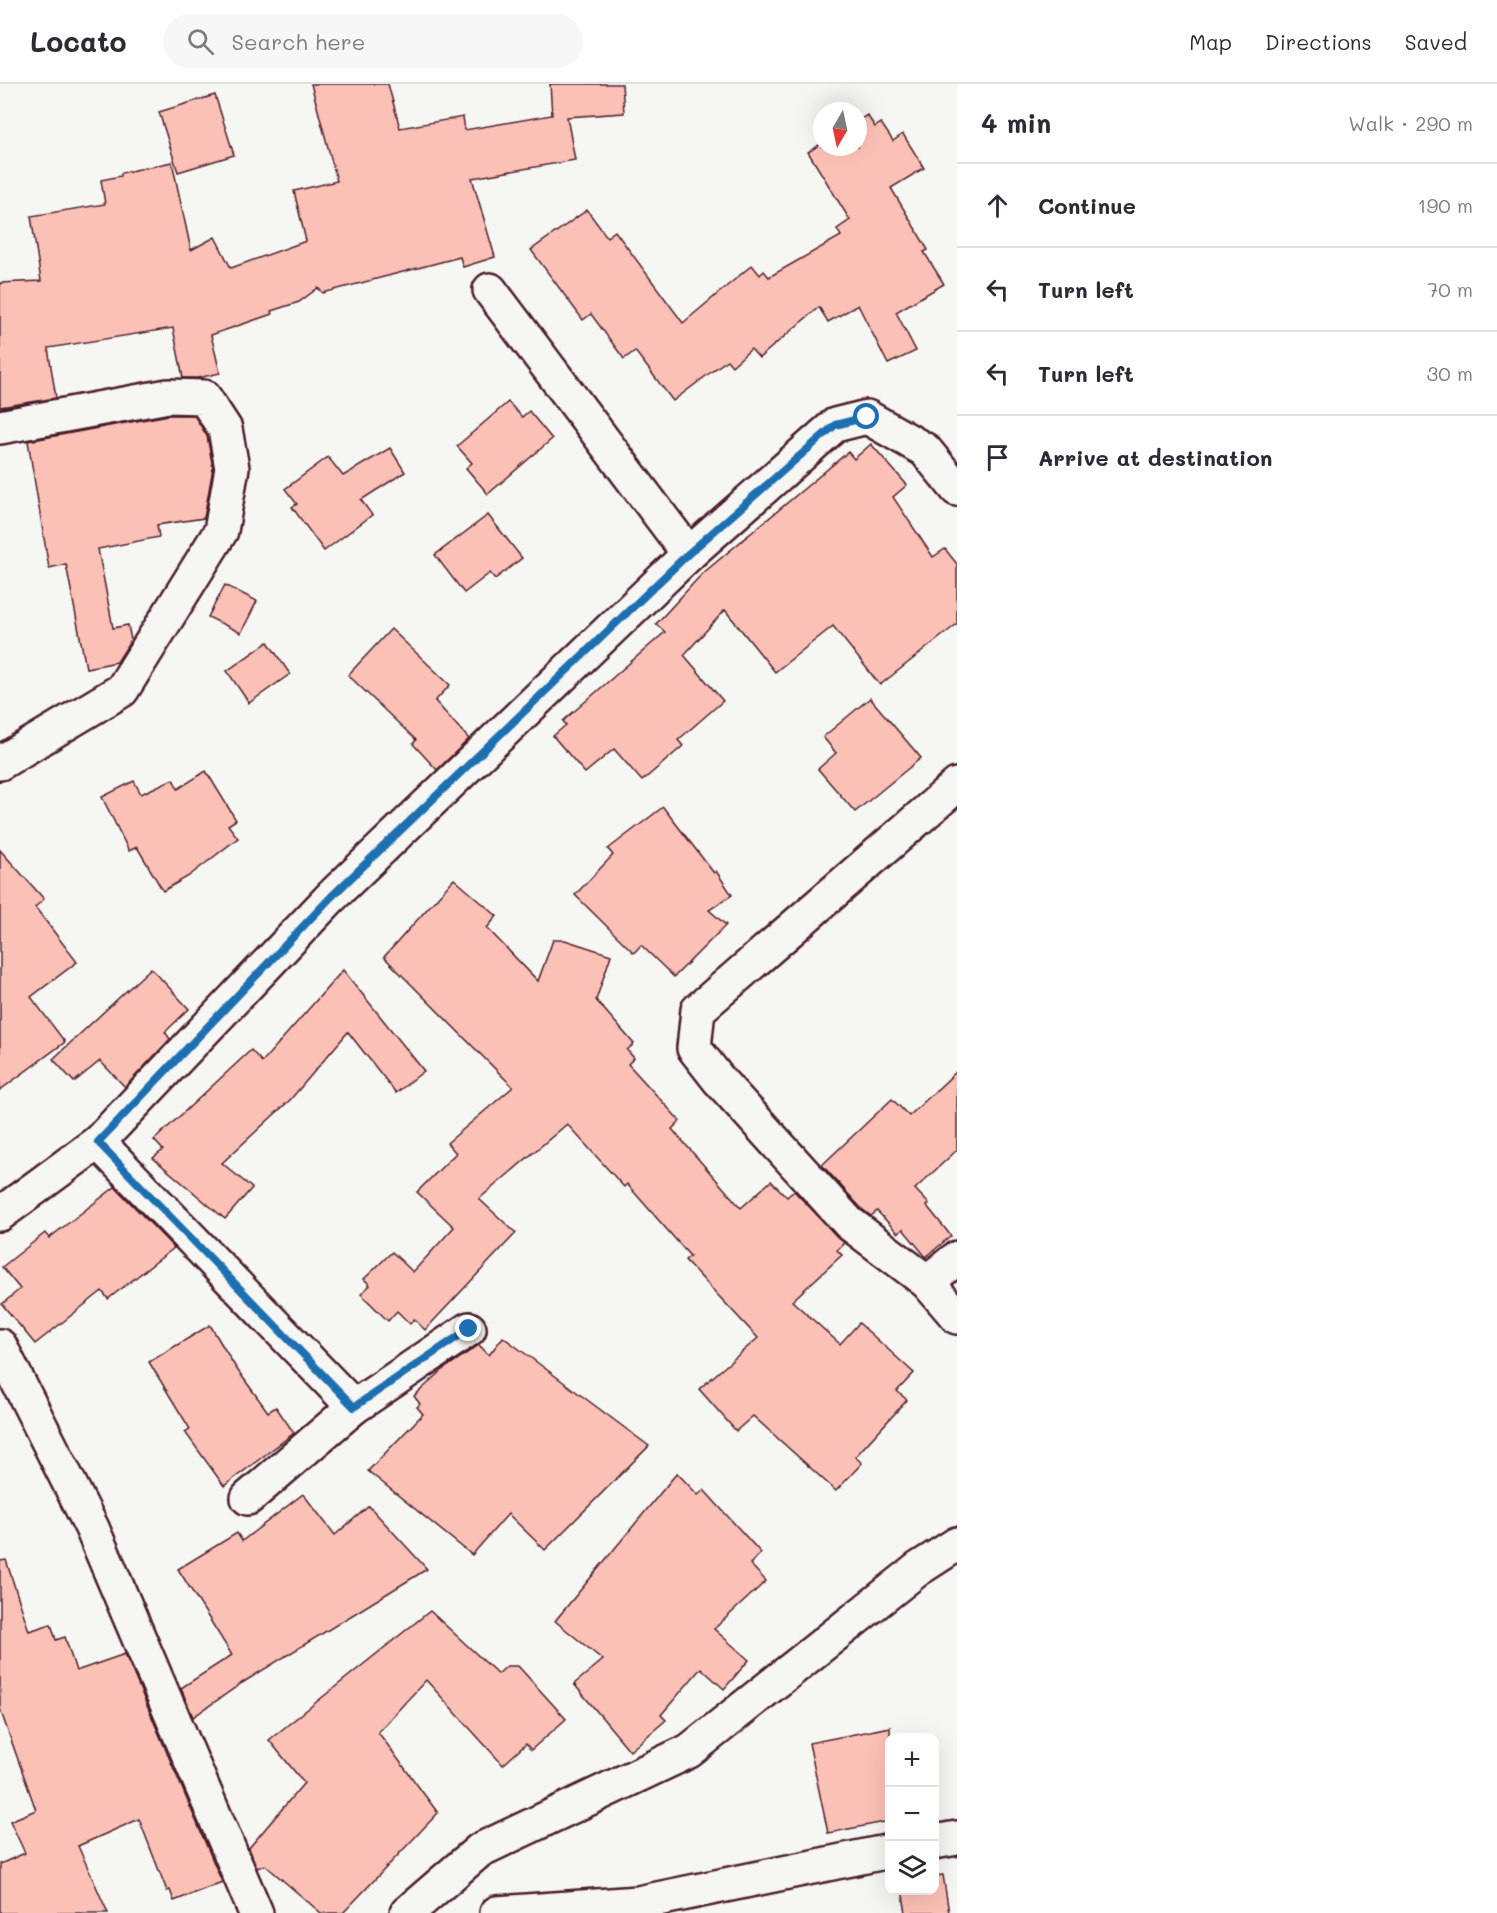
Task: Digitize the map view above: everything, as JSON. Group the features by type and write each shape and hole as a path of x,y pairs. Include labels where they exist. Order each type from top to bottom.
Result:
{"street":[{"path":"490,290 688,554"},
{"path":"0,427 168,396 204,397 225,429 232,468 221,531 122,690 0,763"},
{"path":"0,1214 98,1142 331,897 688,554 835,425 867,417 925,450 957,489"},
{"path":"957,785 698,1010 694,1048 719,1080 849,1223 927,1281 957,1317"},
{"path":"98,1142 354,1407"},
{"path":"927,1281 957,1258"},
{"path":"248,1498 354,1407 469,1329"},
{"path":"0,1346 92,1528 256,1913"},
{"path":"407,1913 480,1850 689,1751 918,1569 957,1544"},
{"path":"939,1841 957,1838"},
{"path":"497,1913 638,1903 885,1852"}],"building":[{"path":"311,84 388,84 400,128 463,117 465,130 552,115 550,84 622,84 624,113 567,117 575,160 472,178 495,257 463,267 460,257 323,293 318,288 299,302 271,311 272,314 211,335 220,373 198,378 183,378 173,328 48,348 56,398 0,407 0,283 41,281 31,216 105,204 101,180 121,176 121,173 172,162 191,250 215,237 231,268 306,241 294,191 337,181"},
{"path":"215,95 234,155 178,172 159,112"},
{"path":"867,115 875,127 881,123 893,141 903,134 924,168 891,188 928,250 924,252 944,284 896,312 916,351 888,364 858,305 828,322 819,307 759,358 751,349 732,366 727,360 673,401 635,351 624,359 591,314 583,320 531,250 587,210 607,237 615,231 683,323 752,265 760,275 764,271 769,277 841,236 837,229 850,220 808,152 813,149 813,156 867,156"},
{"path":"508,402 522,417 529,411 552,439 488,494 466,468 472,463 457,446"},
{"path":"169,415 194,415 207,436 213,468 204,518 157,525 159,537 98,549 113,628 128,625 131,640 117,662 86,668 66,564 49,568 28,441"},
{"path":"871,444 907,485 893,497 933,557 945,549 957,564 957,624 880,685 833,626 775,672 725,610 684,655 723,701 678,740 683,746 642,781 614,749 585,773 553,736 566,725 563,721 665,632 656,624 702,574 848,452 854,459"},
{"path":"390,448 405,472 361,500 372,515 324,551 292,507 297,504 285,489 328,457 343,476"},
{"path":"488,515 522,558 495,579 490,573 464,593 435,555"},
{"path":"225,585 257,601 241,633 208,617"},
{"path":"391,629 450,685 435,701 469,739 437,770 413,744 416,740 348,675"},
{"path":"268,642 290,674 249,703 227,671"},
{"path":"870,698 921,758 855,812 818,769 836,753 823,737"},
{"path":"206,771 236,820 228,825 238,838 189,876 163,891 137,847 129,851 102,797 134,781 141,794 173,779 178,789"},
{"path":"663,807 714,873 716,871 732,895 709,910 726,925 674,977 641,945 634,953 575,895 613,855 608,849"},
{"path":"0,850 44,899 35,907 77,962 31,997 65,1042 0,1090"},
{"path":"454,879 497,916 487,928 538,981 553,940 565,940 611,955 596,1000 634,1044 627,1050 634,1058 628,1064 680,1121 672,1129 741,1208 771,1181 787,1197 794,1191 844,1243 837,1250 842,1255 792,1301 840,1344 859,1323 914,1373 897,1391 907,1400 855,1457 862,1463 836,1491 753,1416 736,1431 699,1389 758,1338 685,1260 690,1256 627,1184 624,1187 567,1124 479,1199 516,1233 425,1330 414,1319 410,1324 397,1311 388,1321 361,1294 370,1285 364,1279 392,1252 413,1272 454,1227 417,1192 456,1153 447,1143 513,1087 384,957"},
{"path":"151,968 189,1009 165,1032 170,1039 125,1087 100,1061 74,1082 53,1059"},
{"path":"343,970 424,1071 396,1093 348,1032 290,1100 222,1163 252,1188 225,1219 153,1158 163,1150 154,1140 251,1050 262,1062"},
{"path":"957,1071 957,1150 915,1189 929,1204 927,1206 951,1236 926,1257 903,1229 898,1233 877,1211 871,1216 862,1209 822,1165 892,1099 909,1116"},
{"path":"115,1187 174,1248 108,1299 102,1291 35,1344 2,1304 20,1289 2,1267 45,1233 49,1238"},
{"path":"210,1325 236,1368 268,1412 276,1407 294,1433 224,1486 185,1432 190,1429 149,1362"},
{"path":"503,1337 649,1446 545,1550 508,1514 472,1555 368,1471 423,1414 417,1407 420,1404 414,1396 444,1369 479,1345 489,1355"},
{"path":"677,1473 698,1495 704,1490 761,1553 750,1564 766,1581 714,1629 749,1660 724,1689 701,1668 661,1715 666,1720 630,1751 574,1684 603,1660 555,1621"},
{"path":"303,1494 335,1535 369,1506 427,1569 242,1683 193,1717 181,1688 232,1655 178,1569 237,1533 242,1541"},
{"path":"6,1560 29,1631 51,1624 56,1640 65,1637 76,1671 125,1654 222,1882 174,1901 170,1890 167,1891 139,1819 78,1846 108,1913 0,1913 0,1864 25,1853 10,1821 36,1810 0,1709 0,1561"},
{"path":"430,1611 498,1674 507,1666 518,1666 566,1719 531,1750 526,1744 503,1765 426,1680 378,1732 438,1813 343,1913 321,1913 265,1865 257,1868 249,1848 304,1783 269,1740"},
{"path":"890,1727 890,1733 885,1733 885,1822 828,1833 809,1743"},
{"path":"939,1875 943,1875 949,1913 906,1913 903,1895 939,1895"}],"route":[{"path":"469,1329 354,1407 98,1142 331,897 688,554 835,425 867,417"}]}
